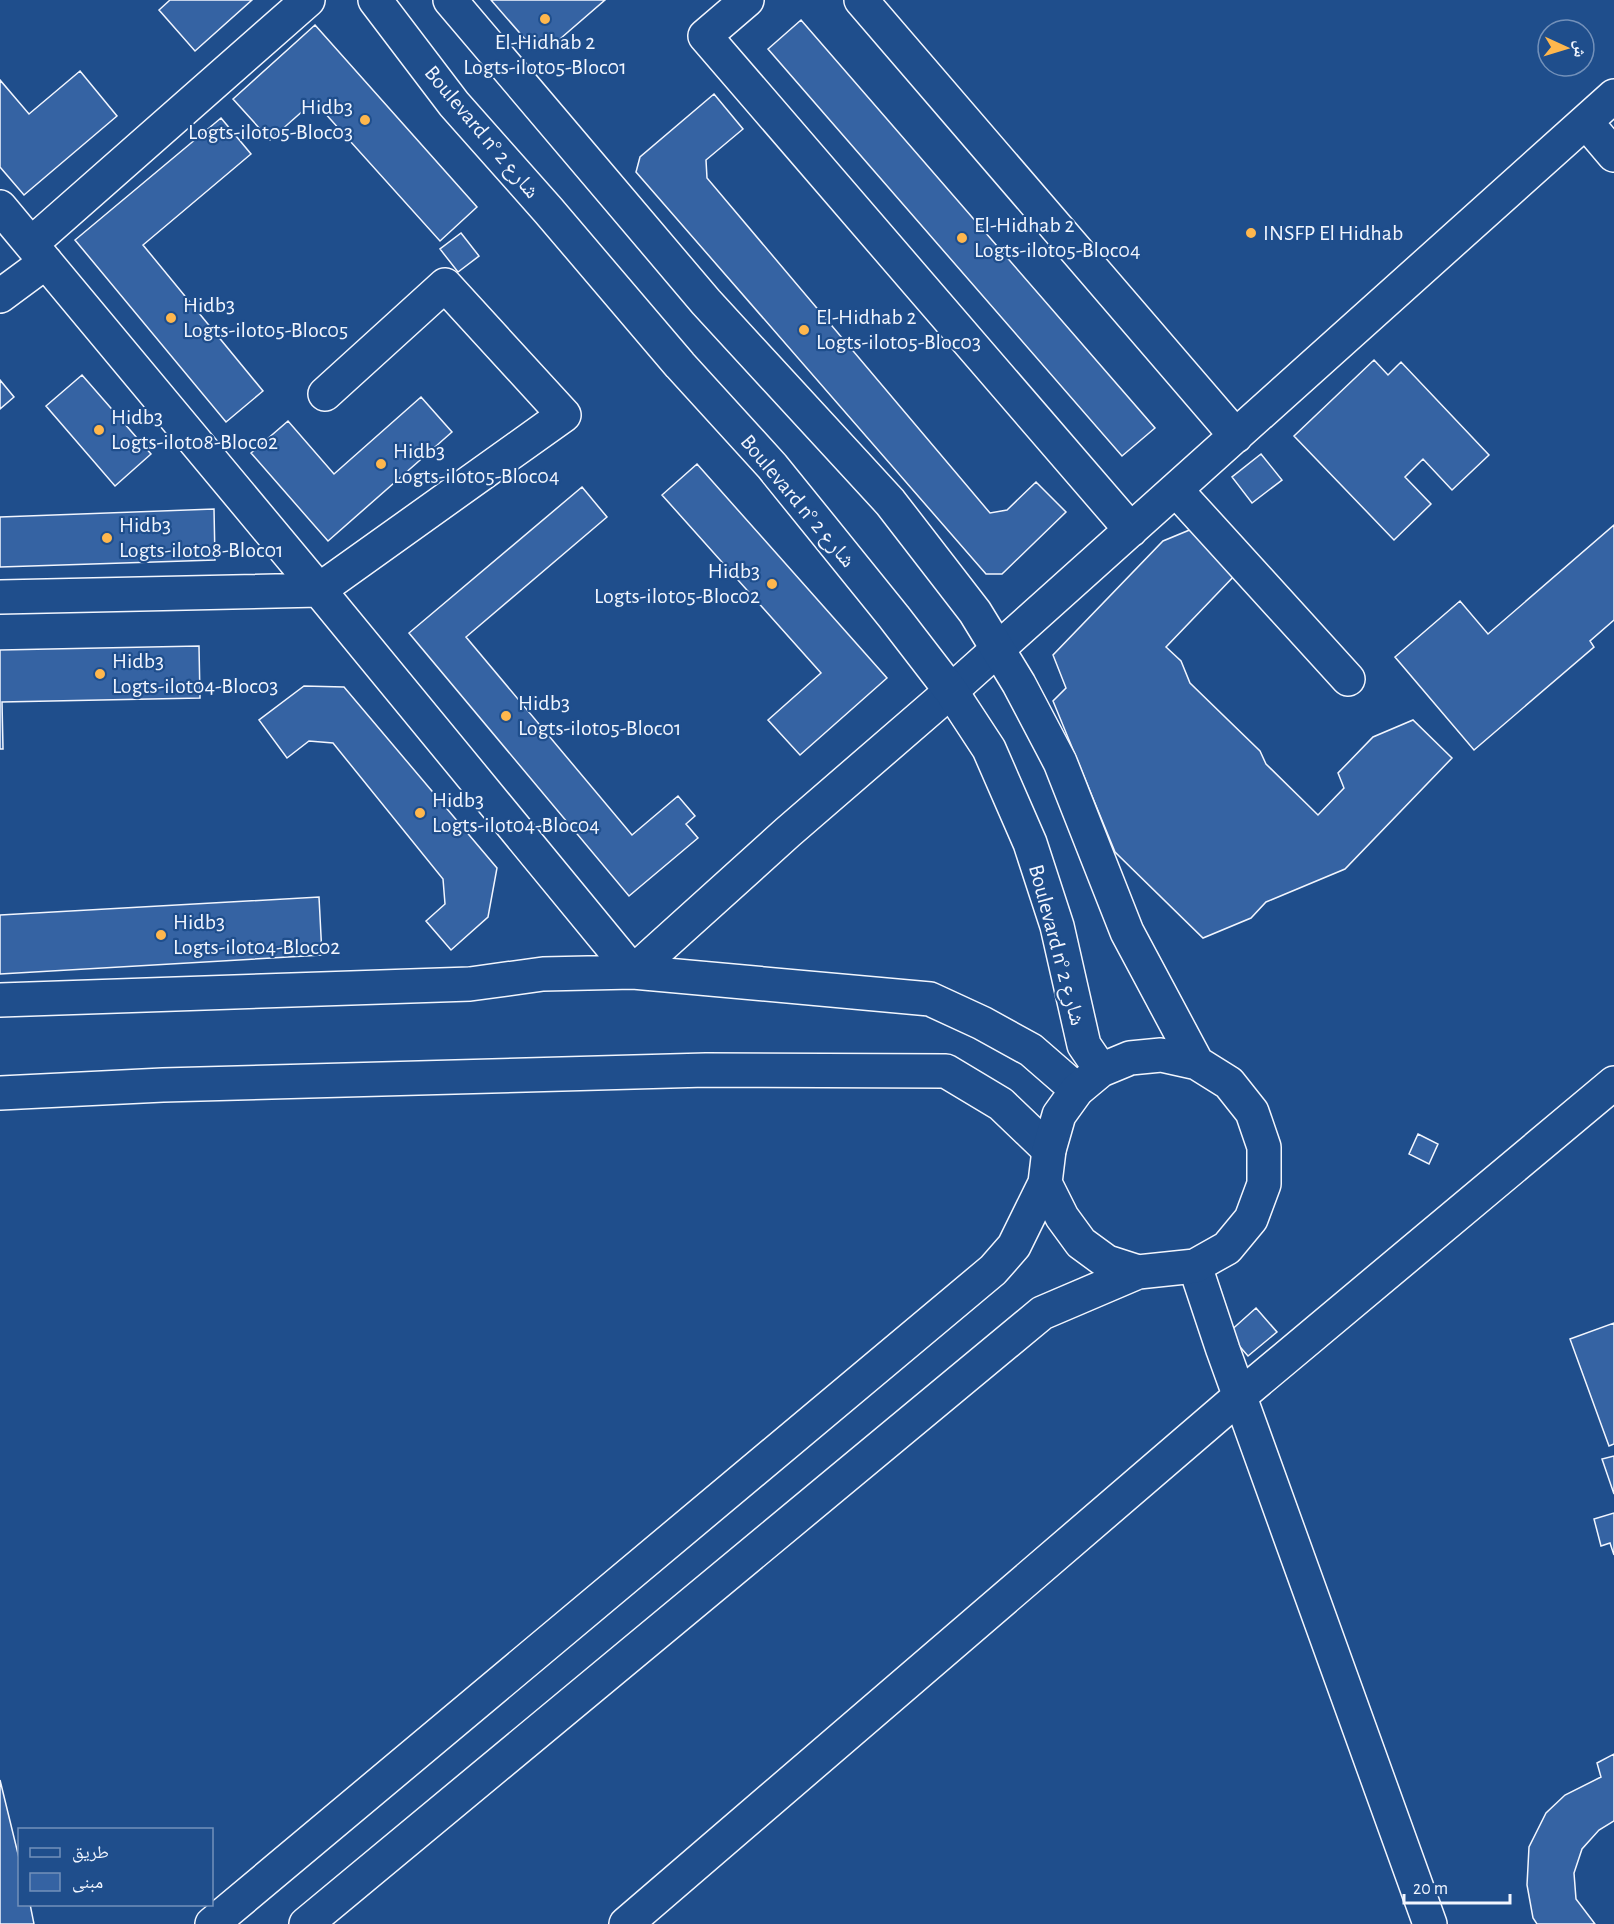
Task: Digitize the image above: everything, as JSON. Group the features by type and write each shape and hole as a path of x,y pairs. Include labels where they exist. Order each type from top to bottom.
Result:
{"street":[{"path":"0,297 38,253 308,0"},
{"name":"Boulevard n° شارع 2","path":"375,0 454,104 680,364 772,466 894,617 951,692 989,749 1030,843 1057,926 1084,1045 1089,1080"},
{"path":"450,0 706,302 890,502 975,612 1019,684 1060,762 1127,932 1197,1063"},
{"path":"747,0 705,36 1131,530"},
{"path":"861,0 1236,436"},
{"path":"633,972 788,832 951,692 1614,96"},
{"path":"1586,122 1614,155"},
{"path":"0,207 633,972"},
{"path":"0,597 319,590 564,415 445,285 325,394"},
{"path":"1176,490 1348,680"},
{"path":"0,1000 470,984 543,974 633,972 930,999 982,1023 1089,1080"},
{"path":"212,1924 993,1270 1014,1246 1045,1183 1049,1150 1059,1115 1089,1080 1130,1059 1161,1055 1197,1063 1229,1083 1252,1112 1264,1147 1264,1184 1251,1219 1227,1248 1195,1266 1138,1272 1042,1313 306,1924"},
{"path":"0,1093 175,1084 706,1070 946,1071 1001,1104 1049,1150"},
{"path":"626,1924 1240,1396 1614,1083"},
{"path":"1045,1183 1062,1217 1081,1243 1107,1262 1138,1272"},
{"path":"1195,1266 1430,1924"}],"building":[{"path":"170,0 252,0 195,51 159,10"},
{"name":"El-Hidhab 2 Logts-ilot05-Bloc01","path":"491,0 605,0 553,45 525,39"},
{"name":"El-Hidhab 2 Logts-ilot05-Bloc04","path":"801,20 1155,428 1122,456 768,49"},
{"name":"Hidb3 Logts-ilot05-Bloc03","path":"315,25 477,207 440,241 314,101 270,140 233,99"},
{"path":"80,71 117,116 24,195 0,167 0,80 29,114"},
{"name":"El-Hidhab 2 Logts-ilot05-Bloc03","path":"714,94 743,129 706,160 707,178 990,513 1007,510 1036,482 1066,512 1002,574 986,574 636,172 640,157"},
{"name":"Hidb3 Logts-ilot05-Bloc05","path":"221,118 251,154 143,245 263,391 226,422 75,240"},
{"path":"461,233 479,256 458,272 440,249"},
{"path":"1374,360 1388,375 1401,362 1489,455 1452,490 1423,459 1405,477 1431,504 1394,540 1294,436"},
{"name":"Hidb3 Logts-ilot08-Bloc02","path":"82,375 151,454 115,486 46,406"},
{"path":"0,380 14,397 0,409"},
{"name":"Hidb3 Logts-ilot05-Bloc04","path":"421,397 452,432 328,541 251,453 288,421 334,474"},
{"path":"1261,454 1282,480 1252,503 1232,477"},
{"name":"Hidb3 Logts-ilot05-Bloc02","path":"697,464 887,678 800,755 768,720 821,673 662,495"},
{"name":"Hidb3 Logts-ilot05-Bloc01","path":"582,487 607,517 466,637 632,835 678,796 695,816 686,824 698,838 629,896 409,633"},
{"name":"Hidb3 Logts-ilot08-Bloc01","path":"214,509 215,560 0,567 0,517"},
{"path":"1614,525 1614,620 1590,641 1594,647 1474,750 1395,657 1460,601 1488,634"},
{"path":"1192,529 1237,573 1166,647 1181,661 1190,683 1260,751 1266,764 1318,815 1344,788 1338,773 1373,737 1413,720 1452,758 1345,869 1266,902 1251,918 1203,938 1115,852 1053,701 1066,688 1053,655 1163,541"},
{"name":"Hidb3 Logts-ilot04-Bloc03","path":"199,646 200,698 2,702 3,749 0,749 0,650"},
{"name":"Hidb3 Logts-ilot04-Bloc04","path":"304,686 344,687 497,868 488,917 451,950 426,921 445,904 443,879 333,743 309,741 287,758 259,720"},
{"name":"Hidb3 Logts-ilot04-Bloc02","path":"319,897 322,955 0,974 0,915"},
{"path":"1418,1134 1438,1144 1429,1164 1409,1154"},
{"path":"1256,1308 1277,1332 1248,1356 1228,1333"},
{"path":"1614,1323 1614,1444 1609,1446 1570,1339"},
{"path":"1614,1456 1614,1494 1602,1459"},
{"path":"1614,1513 1614,1555 1610,1543 1601,1546 1594,1519"},
{"path":"1614,1754 1614,1821 1599,1830 1582,1849 1574,1873 1576,1899 1595,1924 1537,1924 1533,1918 1527,1885 1529,1847 1546,1813 1565,1795 1601,1777 1597,1763"},
{"path":"0,1780 18,1854 18,1906 30,1906 34,1924 0,1924"}],"place":[{"name":"El-Hidhab 2 Logts-ilot05-Bloc01","path":"545,19"},
{"name":"Hidb3 Logts-ilot05-Bloc03","path":"365,120"},
{"name":"INSFP El Hidhab","path":"1251,233"},
{"name":"El-Hidhab 2 Logts-ilot05-Bloc04","path":"962,238"},
{"name":"Hidb3 Logts-ilot05-Bloc05","path":"171,318"},
{"name":"El-Hidhab 2 Logts-ilot05-Bloc03","path":"804,330"},
{"name":"Hidb3 Logts-ilot08-Bloc02","path":"99,430"},
{"name":"Hidb3 Logts-ilot05-Bloc04","path":"381,464"},
{"name":"Hidb3 Logts-ilot08-Bloc01","path":"107,538"},
{"name":"Hidb3 Logts-ilot05-Bloc02","path":"772,584"},
{"name":"Hidb3 Logts-ilot04-Bloc03","path":"100,674"},
{"name":"Hidb3 Logts-ilot05-Bloc01","path":"506,716"},
{"name":"Hidb3 Logts-ilot04-Bloc04","path":"420,813"},
{"name":"Hidb3 Logts-ilot04-Bloc02","path":"161,935"}]}
